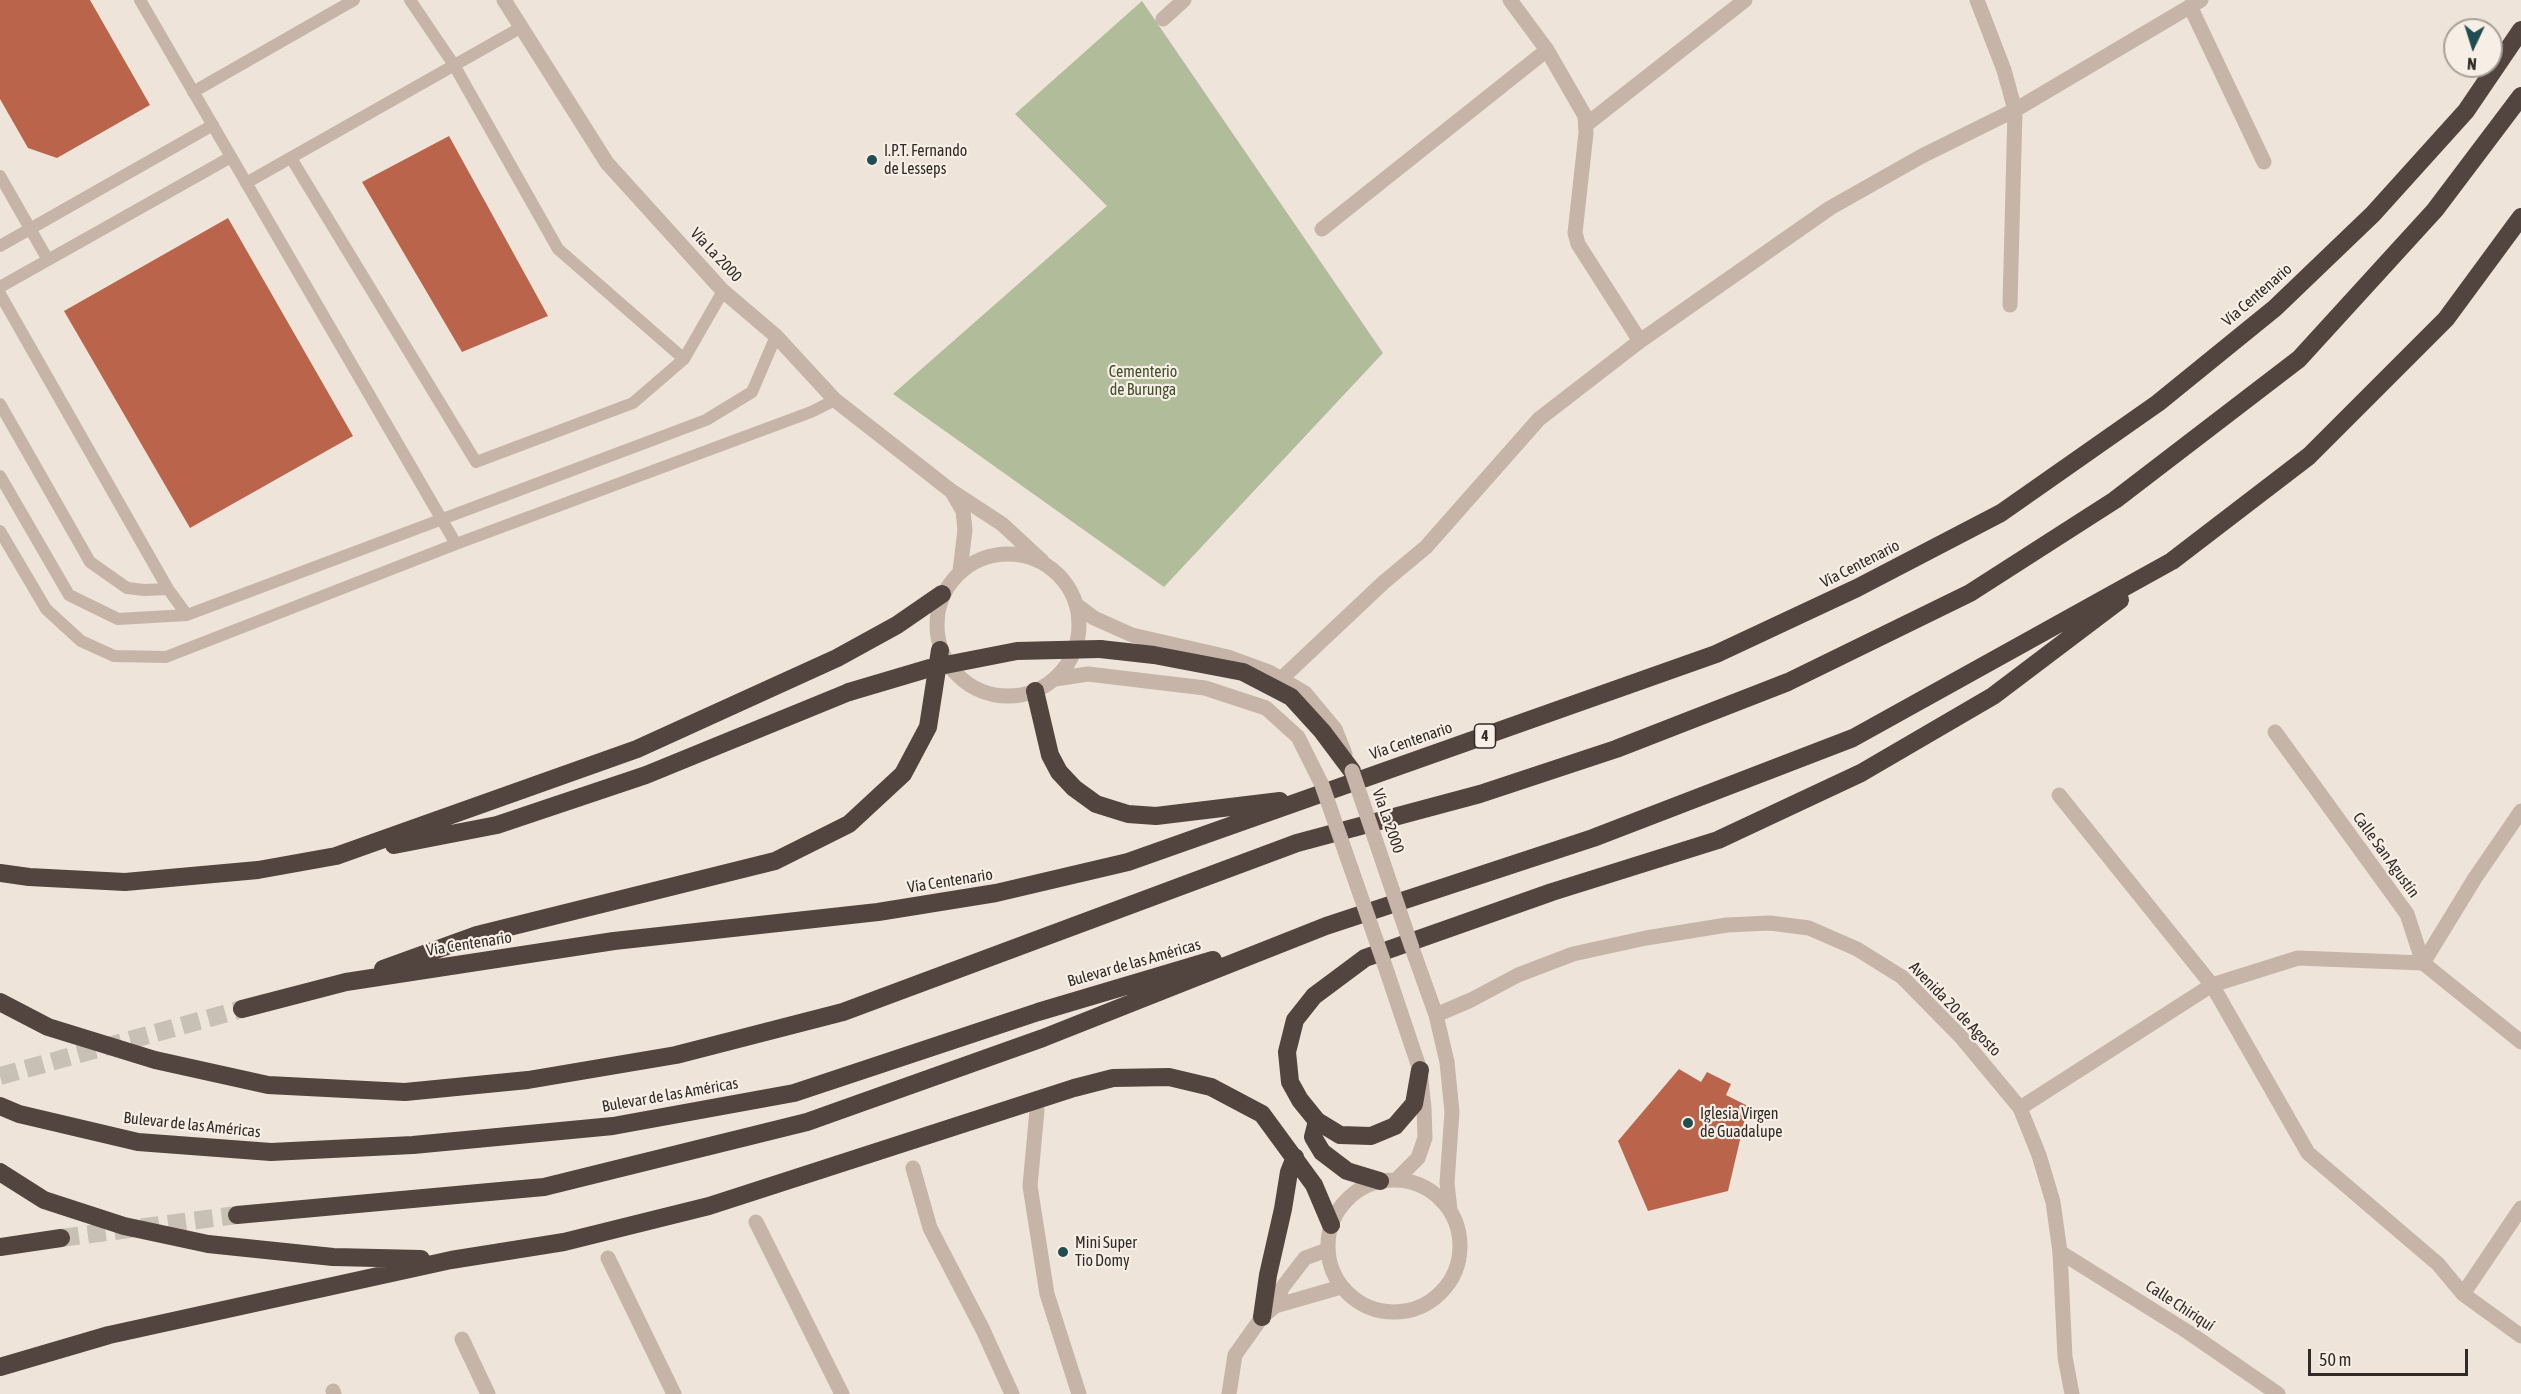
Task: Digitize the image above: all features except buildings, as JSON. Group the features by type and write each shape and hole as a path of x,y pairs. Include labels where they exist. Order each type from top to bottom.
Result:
{"highway":[{"name":"Vía Centenario","path":"242,1009 346,982 614,941 878,912 996,893 1128,861 1716,654 1857,588 2001,513 2158,403 2275,308 2373,214 2466,111 2521,30"},
{"path":"0,1002 48,1027 155,1060 268,1085 405,1092 528,1080 676,1055 843,1012 1297,843 1480,794 1616,749 1788,682 1970,593 2115,500 2299,359 2435,210 2521,96"},
{"path":"1420,1070 1414,1104 1395,1126 1371,1136 1340,1135 1317,1120 1300,1100 1290,1082 1287,1052 1295,1020 1314,996 1365,958 1552,892 1718,840 1861,773 1994,696 2309,456 2446,319 2521,217"},
{"path":"237,1215 544,1187 807,1122 1043,1038 1326,926 1593,838 1852,738 2172,561"},
{"path":"336,856 638,749 837,658 897,625 942,594"},
{"path":"0,873 29,878 126,882 258,870 497,825 646,775 849,692 930,668 1017,651 1100,649 1154,655 1243,672 1291,697 1322,731 1352,771"},
{"path":"346,982 477,935 775,861 849,824 903,774 928,727 940,650"},
{"path":"1035,691 1050,755 1059,772 1074,788 1096,804 1128,814 1156,816 1308,798"},
{"name":"Bulevar de las Américas","path":"0,1106 19,1114 138,1142 271,1152 413,1145 613,1126 794,1093 1038,1011 1326,926"},
{"path":"0,1367 110,1335 451,1260 564,1242 709,1206 887,1150 1031,1101 1113,1078 1169,1077 1211,1087 1262,1114 1314,1185 1331,1225"},
{"path":"1317,1120 1313,1137 1322,1152 1347,1171 1388,1181"},
{"path":"1269,1312 1268,1275 1289,1172 1295,1157"},
{"path":"0,1172 44,1200 124,1226 208,1244 333,1257 451,1260"},
{"path":"0,1247 61,1238"}],"street":[{"name":"Vía La 2000","path":"504,0 607,163 723,291 776,336 835,400 950,490 1002,524 1042,561"},
{"path":"1163,19 1184,0"},
{"path":"1510,0 1547,50 1587,124 1575,233 1578,244 1640,342"},
{"path":"1587,124 1745,0"},
{"path":"1977,0 2004,70 2015,110 2010,305"},
{"path":"1281,679 1384,582 1426,547 1539,419 1640,342 1830,208 1922,156 2015,110 2195,3 2264,162"},
{"path":"1322,229 1547,50"},
{"name":"Vía La 2000","path":"950,490 963,511 965,530 960,571"},
{"path":"1055,680 1072,658 1080,633 1078,606 1065,580 1042,561 1014,553 985,556 960,571 942,594 936,621 940,650 952,670 969,685 990,694 1013,696 1035,691 1055,680 1088,674 1205,688 1266,708 1298,737 1322,785 1420,1070 1425,1138 1418,1158 1388,1181 1359,1190 1341,1205 1331,1225 1327,1250 1341,1287 1358,1302 1379,1311 1401,1312 1423,1306 1441,1293 1454,1275 1461,1254 1459,1231 1450,1210 1436,1194 1417,1184 1388,1181"},
{"name":"Vía La 2000","path":"1078,606 1094,618 1132,635 1228,657 1269,672 1305,693 1335,729 1352,771 1436,1015 1448,1062 1452,1112 1447,1183 1450,1210"},
{"name":"Calle San Agustín","path":"2275,732 2407,914 2423,963"},
{"path":"2059,795 2212,985 2308,1154 2438,1263 2463,1294 2521,1336"},
{"path":"2423,963 2475,878 2521,811"},
{"name":"Avenida 20 de Agosto","path":"1436,1015 1471,1000 1518,975 1574,954 1646,938 1727,925 1770,923 1809,928 1857,949 1902,977 1961,1037 2020,1108 2039,1155 2054,1202 2060,1252 2065,1357 2073,1394"},
{"path":"2020,1108 2212,985 2298,958 2423,963 2521,1042"},
{"path":"1037,1110 1030,1186 1047,1294 1079,1394"},
{"path":"913,1168 930,1228 983,1330 1012,1394"},
{"path":"2463,1294 2521,1208"},
{"path":"756,1222 842,1394"},
{"path":"1229,1394 1235,1355 1269,1312 1282,1288 1305,1258 1327,1250"},
{"name":"Calle Chiriquí","path":"2060,1252 2188,1332 2278,1394"},
{"path":"608,1258 674,1394"},
{"path":"1269,1312 1341,1287"},
{"path":"462,1339 488,1394"}],"lane":[{"path":"140,0 456,544"},
{"path":"193,92 354,0"},
{"path":"410,0 454,65 558,249 684,359"},
{"path":"246,183 520,28"},
{"path":"0,246 213,125"},
{"path":"0,287 231,157"},
{"path":"291,158 476,462 633,403 684,359 723,291"},
{"path":"0,176 48,260"},
{"path":"0,294 168,588 188,615"},
{"path":"0,476 69,595 118,619 188,615 706,420 752,392 776,336"},
{"path":"0,531 46,609 81,641 114,656 166,657 456,544 811,412 835,400"},
{"path":"0,404 90,562 127,588 144,590 168,588"}],"green space":[{"name":"Cementerio de Burunga","path":"1142,1 1383,353 1164,587 893,394 1107,206 1015,114"}],"tunnel":[{"path":"0,1076 242,1009"},
{"path":"61,1238 237,1215"}],"place":[{"name":"I.P.T. Fernando de Lesseps","path":"872,160"},
{"name":"Iglesia Virgen de Guadalupe","path":"1688,1123"},
{"name":"Mini Super Tio Domy","path":"1063,1252"}]}
